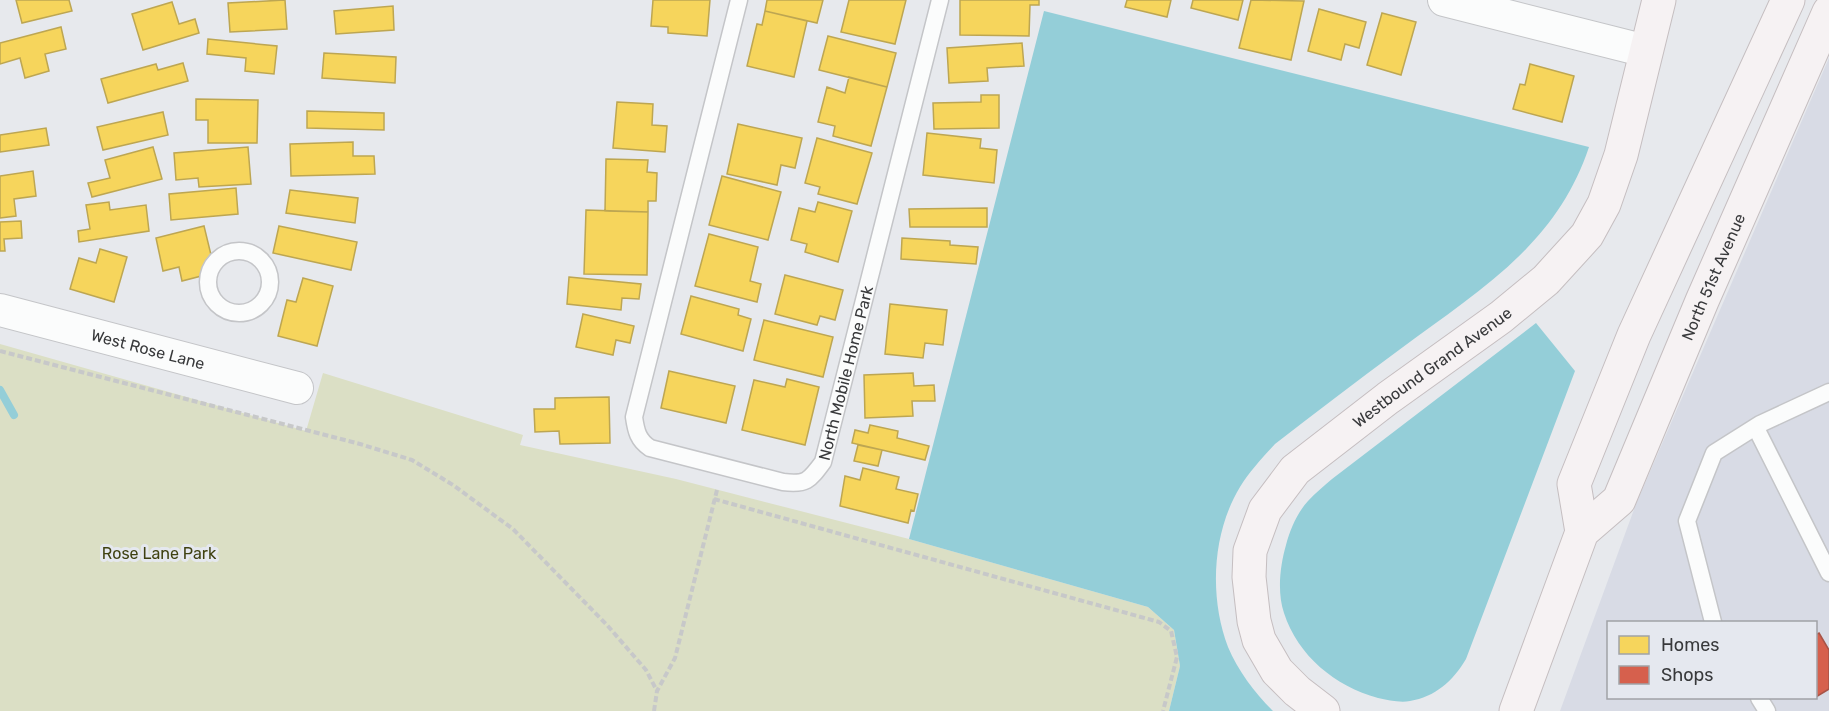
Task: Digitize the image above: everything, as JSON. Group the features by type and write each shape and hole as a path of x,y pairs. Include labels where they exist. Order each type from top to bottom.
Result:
{"main road":[{"name":"Westbound Grand Avenue","path":"1323,711 1296,691 1277,671 1260,640 1254,621 1249,577 1250,551 1265,510 1295,470 1546,280 1587,235 1614,181 1659,0"},
{"name":"North 51st Avenue","path":"1582,532 1574,484 1634,335 1788,0"},
{"name":"North 51st Avenue","path":"1516,711 1582,532 1618,500 1829,12"}],"street":[{"path":"1444,0 1646,51"},
{"name":"West Rose Lane","path":"0,310 297,388"}],"lane":[{"name":"North Mobile Home Park","path":"739,0 634,417 636,431 642,442 650,448 783,482 799,484 812,477 823,462 940,0"},
{"path":"1713,621 1687,521 1714,453 1756,428 1829,392"},
{"path":"1756,428 1829,573"}],"path":[{"path":"0,351 360,444 412,460 453,485 513,529 607,625 646,670 657,691"},
{"path":"654,711 657,691 675,658 717,490"},
{"path":"714,499 1159,622 1171,631 1177,657 1163,711"}],"shaded area":[{"path":"1829,58 1829,711 1560,711 1636,504"}],"green space":[{"name":"Rose Lane Park","path":"0,344 306,431 323,373 523,435 520,445 676,479 909,539 1148,607 1174,630 1180,666 1169,711 0,711"}],"water":[{"path":"1044,11 1589,147 1575,182 1556,212 1511,264 1275,444 1240,487 1224,524 1219,545 1216,566 1218,607 1222,628 1232,656 1248,681 1273,711 1169,711 1180,666 1174,630 1148,607 909,539"},
{"path":"1536,323 1575,371 1466,659 1442,687 1419,699 1398,701 1378,698 1347,686 1320,667 1309,656 1290,629 1284,613 1280,588 1281,570 1288,539 1297,516 1311,498 1332,479"}],"building: Homes":[{"path":"16,0 69,0 72,11 22,23"},
{"path":"285,0 287,29 230,32 228,3"},
{"path":"653,0 710,0 707,36 668,33 668,27 651,26"},
{"path":"767,0 823,0 817,23 765,11"},
{"path":"849,0 906,0 895,44 841,32"},
{"path":"960,0 1039,0 1039,5 1030,5 1029,36 960,35"},
{"path":"1127,0 1171,0 1167,17 1125,7"},
{"path":"1193,0 1243,0 1238,20 1191,8"},
{"path":"1251,0 1304,1 1291,60 1239,48"},
{"path":"172,2 179,24 195,19 199,33 143,50 132,14"},
{"path":"393,6 394,30 336,34 334,11"},
{"path":"1319,9 1366,22 1359,48 1345,44 1341,60 1308,51"},
{"path":"765,11 807,21 794,77 747,66 757,24 762,25"},
{"path":"1382,13 1416,22 1401,75 1367,65"},
{"path":"61,27 66,49 45,54 49,71 25,78 20,58 0,64 0,43"},
{"path":"828,36 896,53 887,87 819,70"},
{"path":"208,39 277,46 274,74 245,71 246,58 207,54"},
{"path":"1022,43 1024,66 987,68 988,81 949,83 947,48"},
{"path":"324,53 396,57 395,83 322,78"},
{"path":"183,63 188,81 108,103 101,79 156,64 158,70"},
{"path":"1530,64 1574,76 1562,122 1513,109 1520,84 1525,85"},
{"path":"849,77 887,87 871,146 833,136 835,126 818,122 827,87 845,93"},
{"path":"981,95 999,95 999,128 934,129 933,103 981,102"},
{"path":"196,99 258,100 257,143 208,143 208,120 196,120"},
{"path":"617,102 653,104 652,125 667,126 665,152 613,148"},
{"path":"307,111 384,113 384,130 307,128"},
{"path":"163,112 168,135 103,150 97,127"},
{"path":"738,124 802,138 795,168 781,165 777,185 727,174"},
{"path":"46,128 49,145 0,152 0,135"},
{"path":"927,133 981,139 980,148 997,150 994,183 923,175"},
{"path":"817,138 872,153 857,204 818,194 820,187 805,183"},
{"path":"353,142 353,156 374,156 375,174 291,176 290,144"},
{"path":"153,147 162,179 92,197 88,183 110,178 105,160"},
{"path":"248,147 251,184 199,187 198,178 176,180 174,153"},
{"path":"606,159 648,160 647,172 657,173 656,201 648,201 648,212 605,211"},
{"path":"33,171 36,196 14,199 16,216 0,218 0,176"},
{"path":"722,176 781,192 768,240 709,225"},
{"path":"236,188 238,214 171,220 169,194"},
{"path":"290,190 358,198 355,223 286,213"},
{"path":"109,202 110,210 146,205 149,231 79,242 78,231 90,229 86,205"},
{"path":"818,202 852,211 838,262 805,252 807,244 791,240 799,208 815,212"},
{"path":"987,208 987,227 910,227 909,209"},
{"path":"586,210 648,212 647,275 584,274"},
{"path":"21,221 22,238 4,239 5,251 0,251 0,222"},
{"path":"204,226 212,259 205,275 182,281 179,267 163,271 156,238"},
{"path":"279,226 357,242 351,270 273,253"},
{"path":"709,234 758,247 750,281 761,284 757,302 695,286"},
{"path":"902,238 950,241 950,245 978,247 976,264 901,259"},
{"path":"100,249 127,257 114,302 70,289 79,258 96,263"},
{"path":"785,275 843,290 835,320 820,316 817,325 775,314"},
{"path":"569,277 641,284 639,299 622,298 621,310 567,304"},
{"path":"303,278 333,286 317,346 278,336 287,300 296,302"},
{"path":"691,296 739,309 738,315 751,319 743,351 681,334"},
{"path":"890,304 947,310 943,345 925,343 923,358 885,354"},
{"path":"583,314 634,326 630,343 616,340 613,355 576,347"},
{"path":"764,320 833,337 823,377 754,360"},
{"path":"669,371 735,386 726,423 661,408"},
{"path":"913,373 914,386 934,385 935,401 912,401 913,416 865,418 864,375"},
{"path":"787,379 819,387 805,445 742,430 754,380 785,387"},
{"path":"609,397 610,443 560,444 559,431 535,432 534,409 555,409 555,398"},
{"path":"870,425 898,431 897,438 929,446 925,460 852,443 855,430 868,433"},
{"path":"858,445 882,450 878,466 854,461"},
{"path":"863,468 899,477 896,489 918,494 908,523 840,506 845,476 860,480"}],"building: Shops":[{"path":"1819,633 1829,650 1829,689 1817,696 1817,634"}],"waterway":[{"path":"0,390 14,415"}]}
